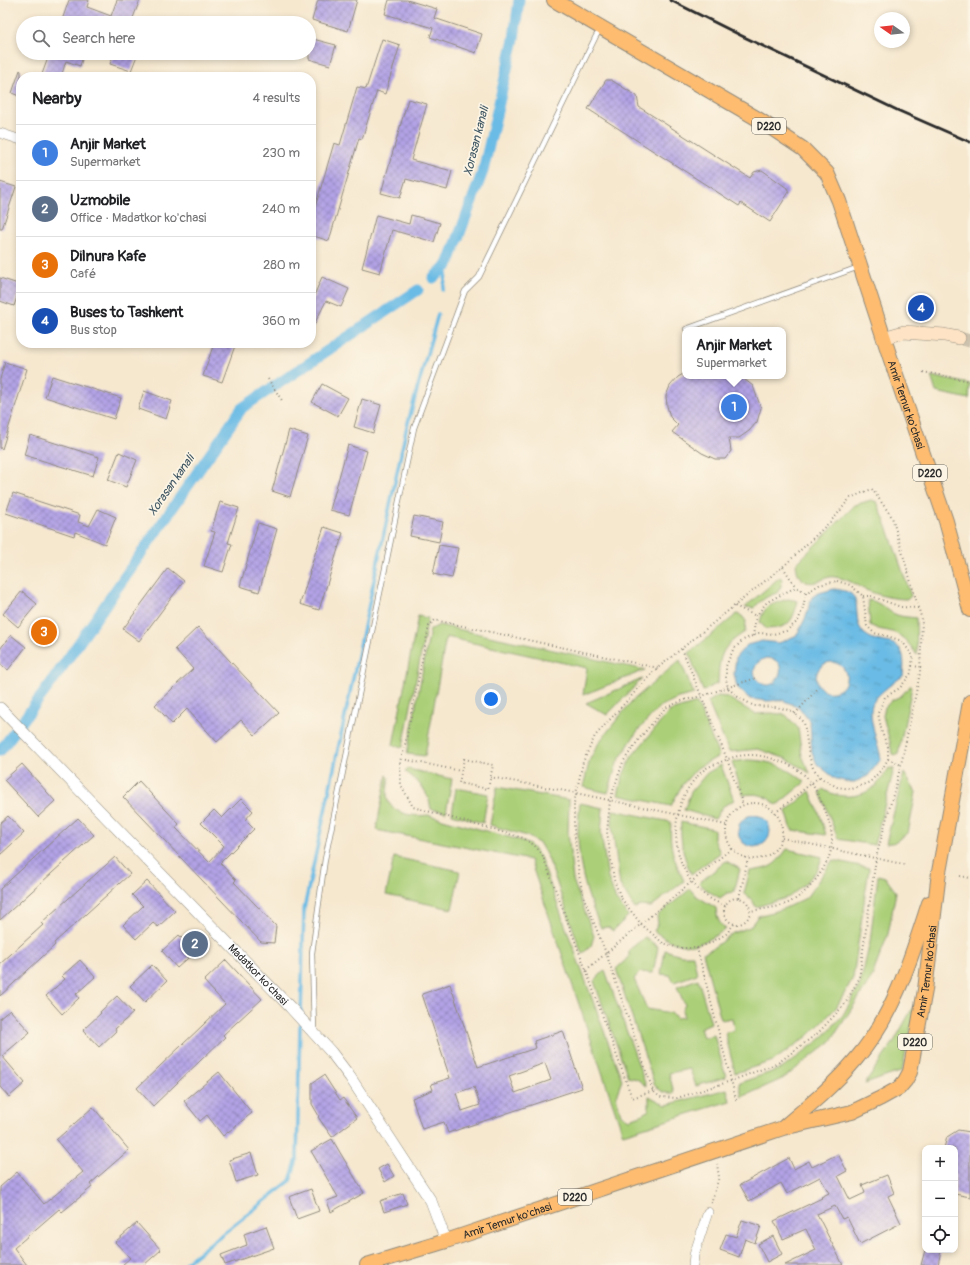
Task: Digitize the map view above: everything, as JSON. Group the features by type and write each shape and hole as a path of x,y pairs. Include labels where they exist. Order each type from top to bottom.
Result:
{"main road":[{"name":"D220","path":"554,0 758,119 803,149 827,174 839,201 883,338"},
{"path":"883,338 904,332 944,335 959,338"},
{"name":"Amir Temur ko'chasi","path":"883,338 946,520 970,610"},
{"name":"Amir Temur ko'chasi","path":"367,1265 446,1241 783,1128 852,1112 890,1094 899,1088 910,1072 925,990 939,872 970,702"},
{"name":"Amir Temur ko'chasi","path":"783,1128 832,1086 857,1058 879,1026 898,991 939,872"}],"street":[{"path":"0,133 16,138"},
{"name":"Madatkor ko'chasi","path":"0,708 290,1007 331,1052 350,1077 431,1202 446,1241"},
{"path":"693,1265 694,1255 708,1212"}],"lane":[{"path":"311,1030 312,953 325,859 414,428 465,291 479,278 596,36 602,28"},
{"path":"692,327 860,266"}],"path":[{"path":"923,372 970,381"},
{"path":"268,379 284,402"},
{"path":"872,489 892,517 919,608 922,620 921,667 901,765 876,858 859,979 845,1004 818,1033 778,1063 731,1081 676,1098 660,1097 653,1091 606,953 584,898 579,876 574,829 574,803 584,762 595,736 658,668 735,606 783,567 836,516 850,498 872,489"},
{"path":"783,567 796,587 806,593"},
{"path":"863,596 867,626 874,633 902,641 913,656 912,666 911,673 900,688 885,697 878,714 882,733 888,747 888,759 883,768 870,782 852,789 837,787 820,776 813,768 809,756 804,722 792,711 776,707 754,706 738,697 728,688 726,666 733,650 743,640 759,633 773,634 786,632 798,621 803,608 806,593 818,586 837,581 850,585 863,596 871,596 901,607 919,608"},
{"path":"753,636 756,616 767,602 796,587"},
{"path":"735,606 756,616"},
{"path":"653,1091 632,1098 542,854 534,845 523,838 413,807 401,785 401,759 429,626 435,620 658,668"},
{"path":"682,649 727,759 743,805"},
{"path":"912,666 921,667"},
{"path":"734,924 726,934 697,948 679,948 663,943 642,924 621,898 614,880 607,832 610,800 623,762 639,739 665,708 684,700 702,696 756,678"},
{"path":"795,714 819,687"},
{"path":"724,906 699,890 683,868 679,856 676,835 677,815 682,799 690,784 705,769 737,756 756,754 768,756 788,764 807,776 812,782 824,808 833,836 829,858 821,872 804,893 785,904 750,911"},
{"path":"401,759 461,771"},
{"path":"464,759 493,765 488,789 459,783 461,771 464,759"},
{"path":"888,759 901,765"},
{"path":"775,813 820,776"},
{"path":"490,777 610,800 726,826"},
{"path":"751,803 768,807 775,813 780,820 782,838 778,847 771,854 753,860 743,858 729,845 726,835 726,826 735,810 743,805 751,803"},
{"path":"782,838 906,865"},
{"path":"586,970 732,848"},
{"path":"739,898 748,859"},
{"path":"960,876 970,878"},
{"path":"739,898 746,900 750,911 747,920 739,924 734,924 727,919 724,906 730,900 739,898"},
{"path":"697,948 737,1103"},
{"path":"708,1212 719,1177 716,1164"}],"green space":[{"path":"931,376 970,384 969,399 936,392"},
{"path":"871,500 877,502 888,529 911,596 908,599 892,598 876,594 848,581 835,577 812,583 807,582 800,577 798,573 796,564 855,505"},
{"path":"780,577 782,579 781,586 777,593 770,595 754,608 745,607"},
{"path":"788,599 798,601 794,615 785,626 766,629 760,622 764,612 770,606"},
{"path":"868,600 880,604 897,615 916,618 917,655 909,644 900,636 870,625"},
{"path":"737,614 742,616 746,621 745,632 726,647 719,665 718,683 703,691 689,653"},
{"path":"418,616 428,618 403,747 393,745"},
{"path":"439,625 645,670 583,695 587,668 446,637 425,756 407,754 430,630"},
{"path":"680,660 694,694 678,698 659,707 636,733 617,763 608,793 583,787 590,759 600,741 631,702"},
{"path":"642,679 607,715 586,703"},
{"path":"911,685 912,687 898,755 892,754 883,716 885,707 892,700 901,696"},
{"path":"718,696 727,697 755,714 772,713 786,715 798,728 802,756 810,773 787,759 758,749 729,752 708,702"},
{"path":"697,703 719,756 697,768 682,785 671,806 618,795 623,775 632,756 670,711"},
{"path":"747,760 763,761 778,765 792,772 805,782 777,805 762,796 754,794 743,795 732,762"},
{"path":"721,765 734,800 722,807 715,819 684,810 691,792 707,773"},
{"path":"889,768 894,769 874,845 838,839 820,792 823,789 840,796 854,796 866,792 876,785"},
{"path":"408,769 452,779 446,812 431,809 428,797 422,787 405,771"},
{"path":"904,773 916,792 908,833 893,843 886,843"},
{"path":"387,775 389,778 387,792 388,801 391,806 400,812 418,816 428,815 519,840 530,845 540,857 622,1080 616,1096 621,1115 630,1119 649,1110 649,1096 666,1105 727,1089 730,1101 623,1134 530,860 376,830"},
{"path":"497,787 569,800 568,833 573,880 594,936 591,946 582,954 548,858 540,844 527,836 490,825"},
{"path":"456,788 488,794 483,823 452,814"},
{"path":"810,791 826,835 792,830 786,811"},
{"path":"580,803 603,808 601,833 608,878 616,900 628,916 613,931 608,927 601,928 584,882 578,836"},
{"path":"613,810 671,822 671,846 684,881 651,907 640,906 635,909 620,885 612,825"},
{"path":"681,822 714,829 714,839 720,853 691,874 683,848"},
{"path":"787,849 822,857 818,869 806,883 789,897 756,907 752,900 744,893 750,871 772,866 779,860"},
{"path":"394,857 460,871 452,909 386,895"},
{"path":"833,860 869,868 853,978 836,1008 808,1036 773,1061 735,1073 725,1033 734,1030 732,1018 721,1020 703,953 713,948 733,933 750,927 758,916 783,909 806,898"},
{"path":"726,861 740,869 734,892 727,893 720,898 708,891 699,883"},
{"path":"878,875 885,877 896,892 888,934 871,979 830,1042 784,1078 742,1097 739,1083 783,1068 823,1037 843,1015 860,985 870,942"},
{"path":"690,889 695,895 716,908 718,920 726,929 698,944 682,945 674,943 654,931 658,924 657,916"},
{"path":"645,937 658,947 653,973 640,972 634,979 647,1009 671,1013 677,1018 684,1017 682,1010 685,1005 677,987 698,979 711,1023 700,1028 703,1038 714,1035 726,1077 696,1086 690,1069 669,1073 674,1093 662,1091 654,1083 616,969 629,957 629,950"},
{"path":"665,950 681,955 693,955 697,974 674,982 670,975 661,974"},
{"path":"605,970 646,1086 637,1079 628,1077 594,981"},
{"path":"917,1000 902,1071 865,1084 893,1043"}],"water":[{"path":"834,589 850,593 854,596 856,601 857,619 862,631 869,637 892,643 897,646 902,652 904,661 903,676 887,687 874,701 872,706 871,713 873,729 881,759 868,776 852,783 836,779 817,764 812,752 810,722 799,707 782,700 768,701 750,699 737,687 734,674 736,657 747,645 762,641 779,643 797,635 805,619 812,597 819,593","holes":["766,658 775,660 779,665 780,670 779,676 775,682 770,685 764,685 754,674 757,664 762,659","830,662 840,665 846,673 846,682 842,688 837,691 830,692 824,691 820,687 816,676 818,670 823,665"]},
{"path":"751,815 757,815 766,819 770,831 766,843 757,847 751,847 742,843 738,834 738,828 742,819"}],"building":[{"path":"69,0 89,0 87,7 111,16 63,16"},
{"path":"117,0 140,0 134,16 111,16"},
{"path":"318,0 357,0 348,31 316,21 316,16 313,16"},
{"path":"389,0 407,0 437,9 434,18 482,34 476,53 430,37 433,28 385,14"},
{"path":"382,39 400,45 385,94 377,91 362,139 359,138 329,241 316,237 316,204 334,143 340,145 357,87 366,89"},
{"path":"316,40 336,45 330,65 312,60 316,60"},
{"path":"47,60 82,60 80,66 66,61 63,72 43,72"},
{"path":"111,60 135,60 131,71 110,64"},
{"path":"606,80 611,80 637,96 639,107 750,178 754,172 762,170 787,188 789,192 770,222 741,203 739,206 588,109"},
{"path":"16,82 16,95 12,93"},
{"path":"408,99 427,104 411,160 452,171 447,190 406,179 400,198 381,193"},
{"path":"0,182 16,187 2,229 0,229"},
{"path":"376,215 409,224 411,215 440,223 434,242 392,230 380,273 362,268"},
{"path":"322,277 349,289 341,307 326,301 316,321 316,291"},
{"path":"0,278 16,283 16,300 14,306 0,301"},
{"path":"212,348 234,348 222,382 203,376"},
{"path":"5,362 27,369 2,449 0,448 0,379"},
{"path":"682,375 682,379 744,379 753,386 761,408 757,422 749,431 739,438 729,438 731,451 725,459 715,459 702,453 672,432 678,425 670,417 666,396 670,386"},
{"path":"52,376 121,398 114,419 45,397"},
{"path":"322,384 348,398 338,416 312,402"},
{"path":"144,391 172,401 166,419 138,409"},
{"path":"362,399 381,405 373,433 354,427"},
{"path":"289,430 308,436 290,497 272,491"},
{"path":"30,435 99,457 93,476 24,455"},
{"path":"348,445 367,451 349,515 330,510"},
{"path":"119,452 137,460 126,487 108,480"},
{"path":"13,493 80,515 78,522 89,526 98,509 116,517 105,544 75,532 74,536 6,513"},
{"path":"220,502 239,508 228,543 232,544 223,572 204,566 215,532 211,531"},
{"path":"414,516 443,522 439,542 410,536"},
{"path":"258,523 277,529 259,592 240,586"},
{"path":"324,527 343,533 319,610 300,604"},
{"path":"439,545 458,548 452,578 433,574"},
{"path":"168,568 184,581 139,641 123,629"},
{"path":"22,591 37,604 18,627 3,614"},
{"path":"198,627 279,713 255,735 241,720 217,742 187,709 172,724 155,705 193,669 175,649"},
{"path":"11,635 26,647 8,670 0,664 0,649"},
{"path":"22,764 55,801 38,817 4,780"},
{"path":"139,781 179,824 176,828 209,862 224,846 201,823 214,810 222,818 241,799 253,811 245,820 254,829 220,863 236,880 234,882 276,926 274,943 261,942 123,797"},
{"path":"8,816 24,833 0,855 0,823"},
{"path":"78,818 94,835 0,920 0,889"},
{"path":"115,857 130,874 54,943 55,945 0,996 0,964 43,925 41,923"},
{"path":"147,881 175,911 158,927 153,923 136,939 123,925 143,906 132,895"},
{"path":"179,935 195,952 177,968 162,951"},
{"path":"80,960 95,977 76,994 79,998 62,1014 46,996 65,979 62,976"},
{"path":"226,960 262,999 223,1035 225,1037 153,1106 137,1088 225,1004 204,981"},
{"path":"152,965 167,981 145,1002 130,986"},
{"path":"450,984 478,1067 536,1048 534,1041 563,1031 582,1088 448,1133 444,1122 422,1129 412,1098 433,1090 431,1084 450,1078 422,994","holes":["545,1063 551,1080 515,1093 509,1076","474,1087 480,1105 462,1111 456,1093"]},
{"path":"117,996 133,1013 115,1029 116,1031 99,1047 83,1030"},
{"path":"10,1010 30,1032 2,1056 25,1083 9,1097 0,1087 0,1018"},
{"path":"219,1072 252,1113 223,1136 207,1115 200,1121 184,1101"},
{"path":"324,1075 340,1100 343,1098 357,1118 332,1137 318,1117 319,1116 312,1104 312,1083"},
{"path":"93,1107 129,1150 90,1184 92,1187 62,1212 59,1209 14,1248 27,1265 0,1265 0,1187 17,1172 44,1204 83,1172 56,1140"},
{"path":"958,1130 970,1132 970,1197 958,1195 958,1145 945,1145 947,1137"},
{"path":"332,1139 364,1193 331,1212 327,1201 338,1197 311,1151"},
{"path":"251,1153 258,1175 236,1182 229,1160"},
{"path":"838,1154 847,1171 838,1176 850,1200 865,1193 862,1185 887,1175 894,1193 888,1196 901,1223 860,1244 847,1217 842,1219 835,1206 817,1214 843,1265 785,1265 816,1250 806,1229 783,1239 774,1221 822,1198 821,1197 829,1193 820,1177 787,1194 781,1183 749,1201 740,1185 789,1158 794,1169 809,1161 812,1167"},
{"path":"387,1164 394,1176 385,1182 378,1169"},
{"path":"311,1189 319,1211 297,1219 289,1197"},
{"path":"403,1193 407,1204 384,1212 380,1201"},
{"path":"742,1220 761,1226 755,1243 745,1239 739,1257 720,1250 726,1234 736,1237"},
{"path":"137,1223 161,1250 144,1265 122,1265 130,1258 115,1242"},
{"path":"266,1226 274,1248 225,1265 221,1255 247,1245 244,1234"},
{"path":"773,1236 782,1254 767,1262 758,1244"},
{"path":"924,1253 940,1253 938,1265 921,1265"}],"waterway":[{"name":"Xorasan kanali","path":"433,278 448,265 483,171 514,39 519,0"},
{"path":"443,290 448,265"},
{"name":"Xorasan kanali","path":"0,751 51,683 242,408 418,290"},
{"path":"301,1015 304,909 406,430 438,314"},
{"path":"183,1265 290,1181 297,1159 300,1024"}],"tunnel":[{"path":"959,338 970,341"}],"railway":[{"path":"670,0 897,110 970,142"}],"place":[{"name":"Buses to Tashkent","path":"921,308"},
{"name":"Anjir Market","path":"734,407"},
{"name":"Dilnura Kafe","path":"44,632"},
{"name":"Uzmobile","path":"195,944"}]}
